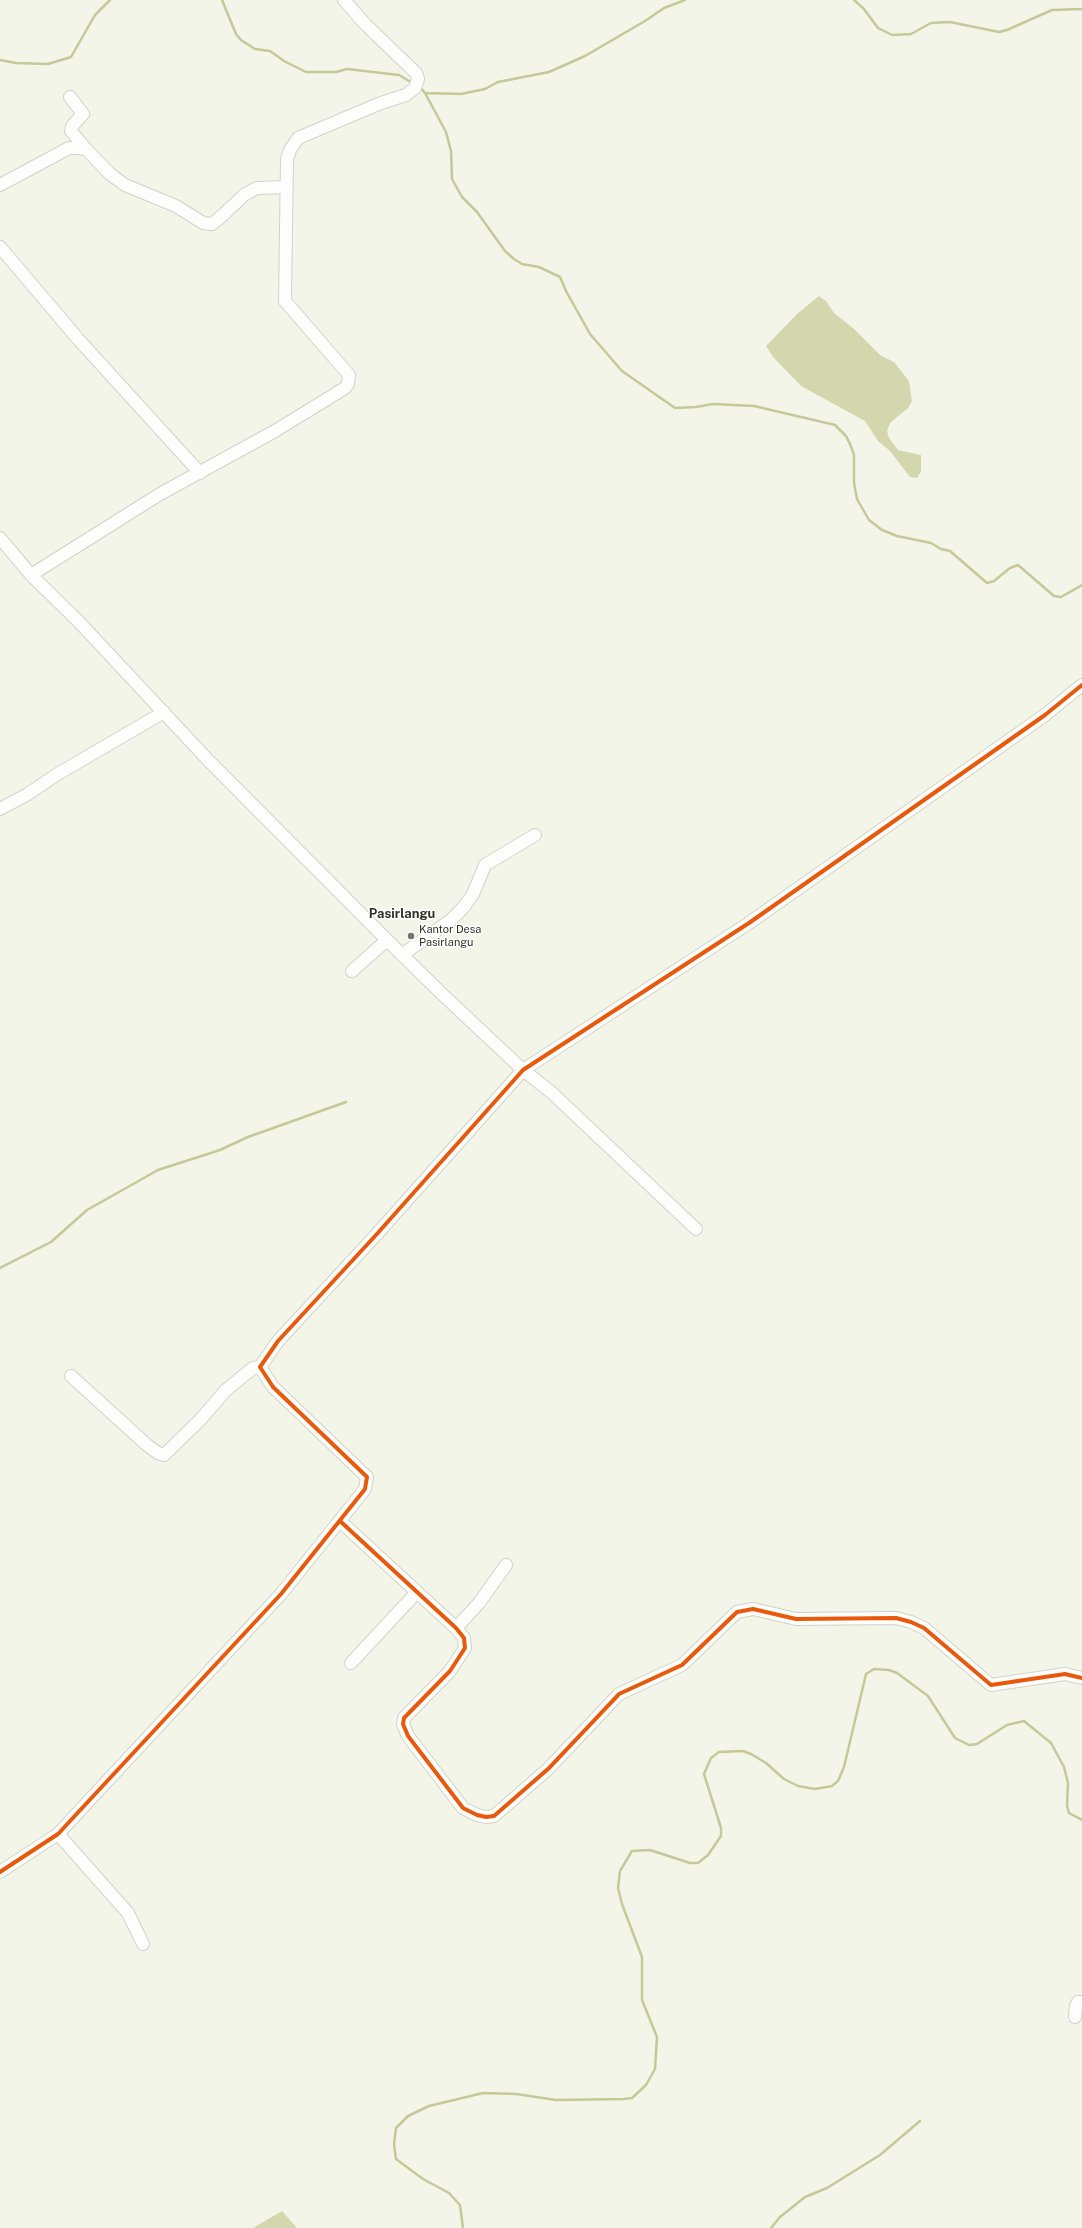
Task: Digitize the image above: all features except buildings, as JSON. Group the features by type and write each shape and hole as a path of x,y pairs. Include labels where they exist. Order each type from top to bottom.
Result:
{"street":[{"path":"31,575 88,538 275,431 345,388 349,383 349,375 285,301 287,159 290,150 298,138 381,103 406,95 415,88 418,83 416,73 365,24 344,0"},
{"path":"70,97 83,114 72,126 71,132 118,181 176,206 203,223 212,224 244,195 257,188 286,188"},
{"path":"0,184 69,148 86,149"},
{"path":"0,247 78,339 200,473"},
{"path":"0,538 31,575 164,712 208,760 402,955 523,1070 551,1092 696,1229"},
{"path":"71,1376 147,1445 158,1453 164,1455 200,1420 226,1390 253,1368 260,1367 278,1342 376,1235 523,1070 749,923 1045,715 1081,687"},
{"path":"0,809 28,794 56,775 164,712"},
{"path":"402,955 451,920 463,908 473,894 485,866 535,835"},
{"path":"352,971 387,940"},
{"path":"0,1872 58,1834 281,1594 366,1489 366,1477 273,1387 260,1371 260,1367"},
{"path":"340,1521 456,1628 464,1638 465,1648 450,1671 404,1718 403,1724 408,1736 463,1808 469,1813 486,1817 494,1816 548,1769 619,1694 682,1665 738,1612 753,1609 796,1618 896,1618 911,1622 924,1628 991,1685 1065,1674 1082,1678"},
{"path":"456,1628 479,1603 506,1565"},
{"path":"351,1663 417,1592"},
{"path":"58,1834 128,1913 143,1944"},
{"path":"1075,2017 1076,2006 1078,2002 1082,2002"}],"green space":[{"path":"819,296 826,301 834,313 853,328 880,355 894,362 909,381 912,401 908,408 890,423 887,431 889,438 898,450 921,455 921,471 917,478 910,477 890,451 878,441 865,421 801,386 773,357 766,346 797,314"},
{"path":"282,2211 297,2228 253,2228"}],"waterway":[{"path":"0,60 16,63 48,64 71,57 95,15 110,0"},
{"path":"222,0 236,34 241,40 255,49 270,51 284,61 306,72 336,72 347,69 399,75 414,84"},
{"path":"425,93 461,94 485,89 498,82 549,72 585,56 645,21 664,8 685,0"},
{"path":"854,0 864,9 878,28 892,35 911,34 931,23 950,22 999,32 1007,30 1052,10 1082,9"},
{"path":"420,87 425,93 446,132 451,151 452,179 462,197 477,212 505,251 514,259 522,264 539,267 560,277 566,291 590,334 622,371 675,408 696,407 713,404 754,406 835,425 846,436 854,455 854,483 857,499 869,520 882,530 897,536 931,543 941,549 950,551 987,583 994,581 1010,568 1018,565 1054,596 1061,597 1082,585"},
{"path":"0,1268 51,1242 87,1210 158,1170 220,1150 248,1137 346,1102"},
{"path":"463,2228 460,2205 449,2193 423,2179 396,2159 394,2144 396,2128 408,2116 429,2106 483,2093 516,2094 556,2100 624,2099 632,2098 646,2085 655,2069 657,2037 642,2000 642,1957 622,1904 618,1888 620,1871 632,1851 650,1850 690,1863 698,1863 708,1855 721,1836 721,1828 704,1774 711,1758 719,1752 743,1751 751,1754 766,1763 784,1779 798,1786 815,1789 832,1786 838,1781 844,1767 866,1674 874,1669 889,1670 897,1673 928,1696 955,1738 969,1745 977,1744 1007,1725 1024,1721 1051,1743 1064,1767 1068,1783 1067,1806 1069,1813 1082,1820"},
{"path":"771,2228 780,2217 805,2197 827,2188 880,2155 920,2121"}],"cycle path":[{"path":"0,1872 58,1834 281,1594 365,1489 367,1477 273,1387 260,1367 278,1341 376,1235 523,1070 749,923 1045,715 1082,685"},
{"path":"340,1521 456,1628 464,1638 465,1648 450,1671 404,1718 403,1724 408,1736 463,1808 477,1815 486,1817 494,1816 548,1769 619,1694 682,1665 737,1612 753,1609 796,1619 896,1618 911,1622 924,1628 991,1685 1065,1674 1082,1678"}],"place":[{"name":"Kantor Desa Pasirlangu","path":"411,936"}],"district":[{"name":"Pasirlangu","path":"402,914"}]}
